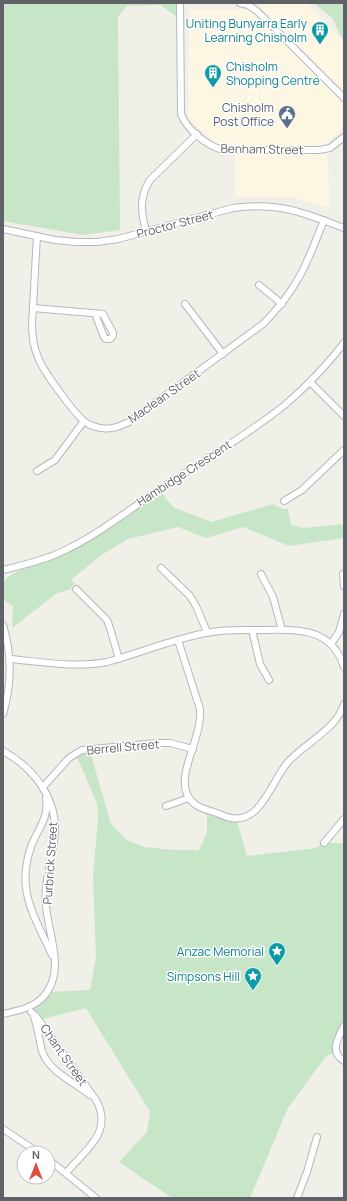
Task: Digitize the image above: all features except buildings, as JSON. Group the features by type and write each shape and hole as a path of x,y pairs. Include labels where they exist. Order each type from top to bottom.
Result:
{"street":[{"name":"Benham Street","path":"180,3 182,117 187,124 209,145 216,149 224,150 319,150 330,148 344,137"},
{"path":"240,3 248,5 257,11 344,98"},
{"path":"146,231 141,206 146,186 150,180 197,134"},
{"name":"Proctor Street","path":"3,229 55,240 97,242 118,239 233,208 251,206 286,208 303,212 344,228"},
{"name":"Maclean Street","path":"37,236 32,336 38,358 76,413 84,421 106,429 120,426 129,422 260,327 282,304 298,281 307,264 324,220"},
{"path":"259,285 282,304"},
{"path":"185,304 223,354"},
{"path":"33,308 98,314"},
{"name":"Hambidge Crescent","path":"4,571 61,552 87,538 261,423 287,403 310,382 344,343"},
{"path":"310,382 344,416"},
{"path":"37,471 54,460 84,421"},
{"path":"284,501 302,490 344,450"},
{"path":"161,568 190,596 207,632"},
{"path":"261,574 273,597 282,630"},
{"path":"343,574 344,586"},
{"path":"76,589 107,620 119,659"},
{"path":"331,644 339,632 344,614"},
{"path":"3,625 10,659 10,674 3,714"},
{"path":"252,630 260,664 270,680"},
{"path":"10,659 76,666 92,665 119,659 207,632 282,630 305,631 316,635 331,644 338,654 344,668"},
{"path":"178,640 200,709 201,717 199,730 184,781 185,788 190,798 201,808 231,818 248,816 255,811 288,762 333,723 343,712 344,704"},
{"name":"Berrell Street","path":"44,789 70,758 82,750 156,743 170,744 193,749"},
{"name":"Purbrick Street","path":"3,751 17,759 26,767 44,789 52,808 55,830 45,893 54,961 54,976 50,987 42,999 30,1010 3,1014"},
{"name":"Purbrick Street","path":"44,789 47,802 46,814 29,853 26,865 25,885 31,910 54,961"},
{"path":"166,806 190,798"},
{"path":"324,843 344,820"},
{"name":"Chant Street","path":"30,1010 37,1025 42,1051 47,1060 56,1070 96,1100"},
{"name":"Chant Street","path":"30,1010 36,1016 96,1100 102,1115 102,1124 96,1139 66,1173"},
{"path":"344,1026 337,1039 335,1049 340,1059 344,1061"},
{"path":"3,1129 27,1145"},
{"path":"297,1198 307,1172 317,1137"},
{"path":"56,1165 96,1198"}],"shaded area":[{"path":"264,3 307,3 344,42 344,126 327,144 330,208 291,197 235,197 235,155 213,142 188,118 189,9 239,10 261,6"}],"green space":[{"path":"3,3 178,3 177,17 160,5 127,6 118,17 120,230 83,235 3,221"},
{"path":"314,3 344,3 344,42 332,18"},
{"path":"162,493 173,507 211,522 273,504 283,509 288,509 291,525 303,528 344,524 344,538 289,546 243,527 206,538 178,527 128,539 100,556 71,580 75,583 69,590 57,593 12,628 13,606 4,600 3,594 4,581 6,579 16,572 54,559 68,552 109,528"},
{"name":"Simpsons Hill","path":"89,748 111,824 127,840 144,847 174,850 199,850 207,832 207,810 236,818 247,856 316,848 324,843 344,843 344,1026 336,1053 327,1055 288,1108 250,1198 172,1198 119,1162 147,1132 150,1112 86,1008 39,1020 29,1008 47,992 90,990 96,957 93,876 98,819 97,803 75,753"}],"place":[{"name":"Uniting Bunyarra Early Learning Chisholm","path":"320,45"},
{"name":"Chisholm Shopping Centre","path":"213,88"},
{"name":"Chisholm Post Office","path":"287,129"},
{"name":"Anzac Memorial","path":"277,966"},
{"name":"Simpsons Hill","path":"253,991"}]}
